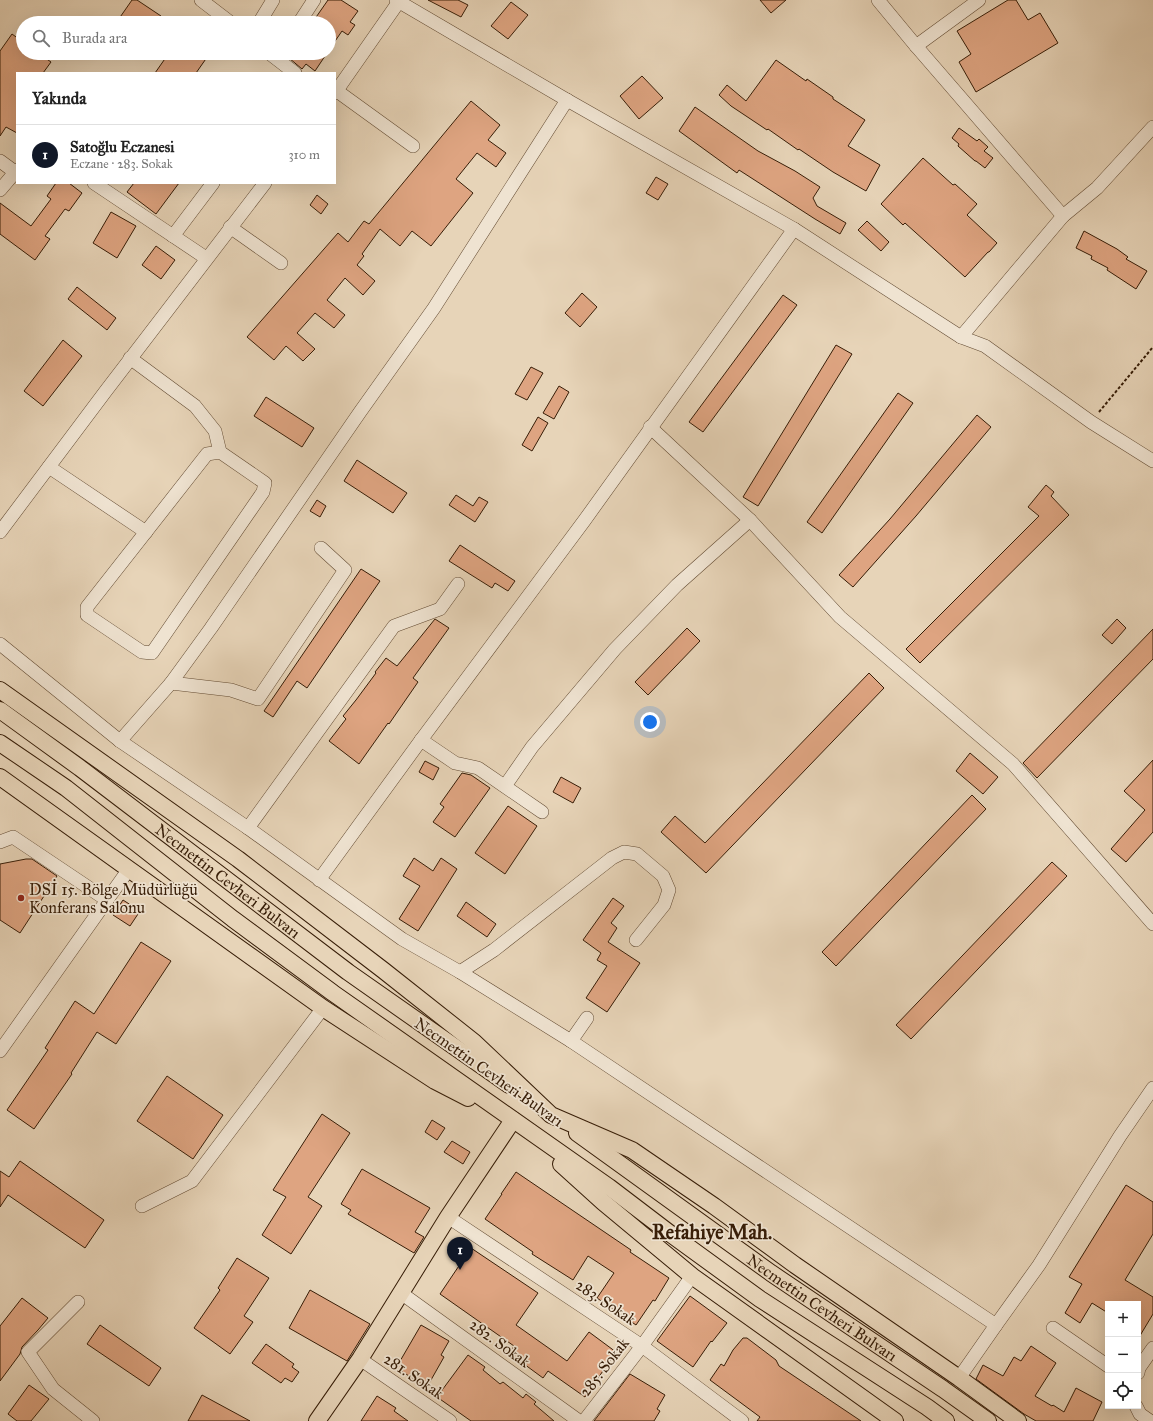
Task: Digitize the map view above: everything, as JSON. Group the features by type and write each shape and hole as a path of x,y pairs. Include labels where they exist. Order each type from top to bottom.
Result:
{"main road":[{"path":"0,690 238,859 364,956 474,1042 551,1115 632,1150 959,1378 1018,1421"},
{"name":"Necmettin Cevheri Bulvarı","path":"0,710 80,768 348,972 551,1115 771,1274 943,1389 988,1421"},
{"name":"Necmettin Cevheri Bulvarı","path":"0,743 66,788 233,919 333,993 608,1187 760,1299 927,1407 946,1421"},
{"path":"0,778 323,1008 434,1081 513,1120 603,1202 692,1276 895,1421"},
{"path":"317,1421 360,1359 448,1217 513,1120"}],"street":[{"path":"201,0 222,16"},
{"path":"263,16 273,0"},
{"path":"304,16 314,0"},
{"path":"413,146 336,92 398,0 567,100 794,229 961,337 985,346 1091,422 1153,460"},
{"path":"878,0 1063,216"},
{"path":"916,46 977,1"},
{"path":"281,60 294,72"},
{"path":"120,741 171,683 211,628 360,412 434,308 567,100"},
{"path":"961,337 1063,216 1097,188 1153,127"},
{"path":"0,161 16,171 0,190"},
{"path":"96,184 206,258"},
{"path":"174,236 213,184"},
{"path":"0,532 130,358 264,184"},
{"path":"230,227 281,263"},
{"path":"319,880 584,521 650,427 794,229"},
{"path":"130,358 195,406 215,431 220,452"},
{"path":"650,427 750,520 840,617 1013,764 1153,924"},
{"path":"220,452 265,482 263,492 152,653 142,652 87,615 87,607 146,532 207,454 220,452"},
{"path":"49,467 146,532"},
{"path":"505,786 532,747 615,649 677,585 750,520"},
{"path":"171,683 231,690 258,699 345,570 321,548"},
{"path":"248,828 394,626 440,609 458,584"},
{"path":"0,644 120,741 248,828 402,939 460,972 571,1041 996,1326"},
{"path":"421,740 456,763 478,768 542,812"},
{"path":"0,842 13,836 107,900"},
{"path":"460,972 494,950 612,858 624,852 637,854 663,876 669,890 664,905 636,940"},
{"path":"0,1051 129,869"},
{"path":"142,1206 192,1181 323,1008"},
{"path":"571,1041 587,1018"},
{"path":"959,1378 1039,1265 1120,1136 1153,1088"},
{"name":"283. Sokak","path":"448,1217 642,1346 742,1421"},
{"name":"285. Sokak","path":"584,1421 642,1346 692,1276"},
{"name":"282. Sokak","path":"401,1293 579,1421"},
{"path":"78,1302 28,1352 53,1389 93,1421"},
{"path":"1053,1328 1105,1364"},
{"path":"1141,1365 1153,1348"},
{"name":"281. Sokak","path":"360,1359 448,1421"},
{"path":"1138,1409 1140,1414 1150,1421"}],"path":[{"path":"1091,422 1153,347"}],"building":[{"path":"132,0 137,0 161,16 121,16"},
{"path":"328,0 341,0 358,11 350,22 355,25 348,35 342,31 336,40 336,16 317,16"},
{"path":"428,0 458,0 468,5 461,17"},
{"path":"760,0 786,0 771,13"},
{"path":"1008,0 1016,0 1028,20 1040,13 1058,43 976,92 959,62 971,54 957,31"},
{"path":"511,2 528,15 508,39 491,26"},
{"path":"12,34 16,37 16,60 48,60 51,62 44,72 16,72 16,132 6,127 0,136 0,51"},
{"path":"164,60 205,60 197,72 156,72"},
{"path":"291,60 322,60 315,71 306,64 302,69"},
{"path":"776,60 806,81 807,79 833,97 833,99 865,120 848,146 880,165 866,191 833,172 799,149 798,150 768,129 767,130 731,106 719,95 727,85 746,101"},
{"path":"642,76 663,98 639,119 620,96"},
{"path":"471,101 500,125 488,140 506,153 496,167 477,153 456,179 473,193 431,246 412,231 400,246 380,229 362,254 364,256 357,265 375,281 363,295 345,278 327,300 345,315 334,328 315,313 297,333 315,349 303,361 286,346 274,360 247,337 338,233 348,242 364,221 369,224"},
{"path":"695,107 758,151 795,171 820,187 813,198 817,206 846,223 840,234 739,170 737,173 679,131"},
{"path":"959,128 977,141 979,139 988,147 984,151 993,158 985,168 958,146 959,144 952,138"},
{"path":"923,158 977,204 967,215 997,243 965,277 905,223 903,225 881,204"},
{"path":"656,177 668,184 658,200 646,193"},
{"path":"55,184 70,184 82,193 69,211 65,209 45,236 50,239 35,260 0,234 0,203 31,226 51,199 47,196"},
{"path":"133,184 178,184 156,214 127,192"},
{"path":"317,195 328,204 321,214 310,205"},
{"path":"111,212 136,226 117,258 93,243"},
{"path":"867,221 889,242 881,251 858,230"},
{"path":"1084,231 1117,249 1128,257 1126,259 1147,271 1136,289 1107,270 1108,268 1091,259 1092,256 1076,248"},
{"path":"156,246 175,260 161,279 142,265"},
{"path":"77,287 116,318 107,330 68,299"},
{"path":"582,293 597,307 580,327 565,313"},
{"path":"783,295 797,305 703,432 689,422"},
{"path":"63,340 82,356 43,406 24,391"},
{"path":"836,345 852,354 758,506 743,497"},
{"path":"531,367 543,373 527,400 515,394"},
{"path":"559,386 569,392 554,419 543,413"},
{"path":"898,393 913,403 822,533 807,522"},
{"path":"266,397 314,428 302,447 254,416"},
{"path":"977,415 991,427 916,516 853,587 839,575 890,519"},
{"path":"538,417 548,423 532,451 522,445"},
{"path":"357,460 407,493 393,513 344,481"},
{"path":"1046,485 1054,492 1051,496 1069,515 920,663 906,649 1039,516 1028,507"},
{"path":"456,495 473,506 479,497 488,502 475,522 449,505"},
{"path":"317,500 326,506 320,517 310,511"},
{"path":"460,545 515,581 508,591 495,583 492,588 449,561"},
{"path":"361,569 380,581 307,688 297,681 273,717 264,711"},
{"path":"435,619 449,628 413,678 418,682 359,764 329,741 346,719 343,716 386,658 397,666"},
{"path":"1117,619 1126,628 1112,644 1102,635"},
{"path":"687,628 700,641 648,695 635,682"},
{"path":"1153,629 1153,659 1037,778 1023,763"},
{"path":"869,673 884,688 706,873 661,832 675,816 705,843"},
{"path":"970,753 998,777 983,794 956,771"},
{"path":"1153,760 1153,832 1126,862 1111,849 1145,810 1124,791"},
{"path":"425,761 439,768 433,780 419,772"},
{"path":"462,773 471,775 490,788 455,837 433,822 444,807 440,804"},
{"path":"561,777 581,788 573,803 553,792"},
{"path":"972,795 986,809 836,966 822,952"},
{"path":"508,806 537,826 505,874 475,853"},
{"path":"414,858 433,871 441,858 457,869 418,931 399,919 420,886 403,876"},
{"name":"DSİ 15. Bölge Müdürlüğü Konferans Salonu","path":"32,859 57,876 20,933 0,920 0,864"},
{"path":"1052,862 1067,876 911,1039 896,1025"},
{"path":"613,898 624,906 611,923 617,928 608,942 640,963 607,1012 586,998 607,966 597,960 601,953 583,940"},
{"path":"123,900 140,911 130,926 113,915"},
{"path":"466,902 496,924 487,937 457,916"},
{"path":"141,942 171,961 116,1044 97,1032 71,1073 72,1074 34,1129 7,1110 48,1050 45,1048 75,1001 94,1014"},
{"path":"167,1076 223,1115 193,1159 137,1121"},
{"path":"322,1114 350,1133 308,1197 322,1206 291,1254 262,1235 286,1197 273,1190"},
{"path":"432,1120 445,1128 437,1140 425,1132"},
{"path":"452,1141 470,1152 463,1164 444,1152"},
{"path":"20,1161 104,1220 85,1248 8,1195 0,1207 0,1171 9,1177"},
{"path":"362,1169 430,1208 415,1232 424,1237 414,1253 348,1214 351,1210 341,1204"},
{"path":"516,1172 631,1250 630,1252 669,1278 655,1301 653,1300 636,1325 597,1298 614,1273 588,1256 573,1280 532,1254 533,1252 485,1219"},
{"path":"1126,1185 1153,1202 1153,1234 1125,1280 1153,1297 1153,1314 1141,1334 1141,1301 1105,1301 1105,1311 1092,1303 1080,1323 1065,1313 1082,1284 1069,1277"},
{"path":"471,1248 538,1293 516,1325 567,1361 589,1332 616,1352 585,1397 548,1371 543,1378 509,1353 514,1346 440,1294"},
{"path":"237,1258 269,1278 244,1316 253,1322 230,1354 194,1328 220,1290 218,1288"},
{"path":"310,1290 370,1324 347,1361 289,1328"},
{"path":"690,1296 727,1323 712,1342 711,1341 693,1367 657,1341"},
{"path":"22,1298 48,1318 22,1347 20,1354 0,1381 0,1326"},
{"path":"100,1325 161,1368 149,1386 87,1344"},
{"path":"421,1325 449,1341 441,1355 444,1357 427,1387 396,1368"},
{"path":"743,1338 747,1338 776,1360 779,1366 861,1421 757,1421 760,1417 710,1380 721,1364 724,1366 733,1350"},
{"path":"266,1344 294,1364 292,1367 299,1372 292,1382 285,1378 281,1383 252,1363"},
{"path":"1031,1346 1056,1363 1035,1396 1064,1412 1076,1388 1102,1402 1093,1421 1036,1421 976,1379 983,1365 1003,1376 1014,1357 1021,1361"},
{"path":"468,1355 485,1367 483,1370 500,1384 503,1382 523,1398 526,1394 536,1402 534,1404 554,1421 471,1421 437,1397"},
{"path":"630,1374 665,1395 657,1409 660,1411 654,1421 594,1421"},
{"path":"29,1385 49,1399 31,1421 17,1421 8,1414"},
{"path":"202,1395 250,1421 188,1421"},
{"path":"377,1396 396,1408 394,1411 408,1421 361,1421"}],"place":[{"name":"DSİ 15. Bölge Müdürlüğü Konferans Salonu","path":"21,898"},
{"name":"Satoğlu Eczanesi","path":"460,1270"}],"district":[{"name":"Refahiye Mah.","path":"712,1232"}]}
